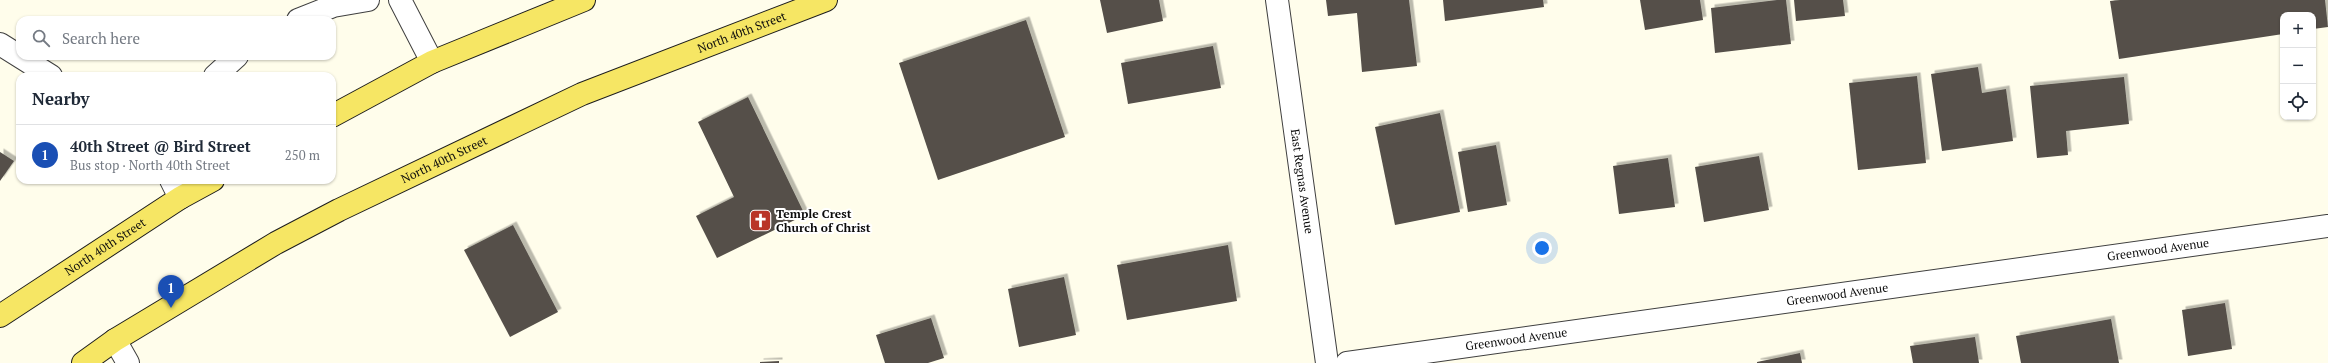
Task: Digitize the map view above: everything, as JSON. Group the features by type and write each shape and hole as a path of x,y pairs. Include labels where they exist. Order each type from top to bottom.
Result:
{"main road":[{"path":"336,114 432,62 584,0"},
{"name":"North 40th Street","path":"83,363 115,340 276,243 346,207 582,94 826,0"},
{"name":"North 40th Street","path":"0,316 175,189 196,184"}],"street":[{"path":"308,16 333,6 368,0"},
{"path":"400,0 432,62"},
{"name":"East Regnas Avenue","path":"1277,0 1327,363"},
{"path":"0,44 16,54"},
{"path":"26,60 45,72"},
{"path":"219,72 233,60"},
{"name":"Greenwood Avenue","path":"1347,363 2328,226"},
{"path":"115,340 128,363"}],"building":[{"path":"1100,0 1159,0 1163,21 1107,33"},
{"path":"1326,0 1409,0 1417,66 1362,72 1357,13 1328,16"},
{"path":"1443,0 1543,0 1544,7 1445,21"},
{"path":"1640,0 1700,0 1703,20 1645,30"},
{"path":"1786,0 1791,44 1715,53 1711,8"},
{"path":"1794,0 1843,0 1845,16 1796,21"},
{"path":"2325,0 2328,27 2316,29 2316,12 2280,12 2280,34 2119,59 2110,1"},
{"path":"1026,20 1065,137 938,180 899,63"},
{"path":"1213,46 1221,88 1128,104 1121,63"},
{"path":"1978,67 1982,93 2006,89 2013,141 1942,151 1931,74"},
{"path":"1917,76 1926,163 1858,170 1849,83"},
{"path":"2124,77 2129,124 2066,131 2068,155 2037,158 2030,86"},
{"path":"748,97 805,215 717,258 696,216 734,197 698,122"},
{"path":"1440,113 1460,212 1395,225 1375,127"},
{"path":"1496,145 1507,205 1468,212 1458,152"},
{"path":"0,152 14,161 0,181"},
{"path":"1759,156 1769,210 1704,222 1695,167"},
{"path":"1668,158 1675,207 1619,214 1613,166"},
{"path":"513,225 558,312 510,337 464,250"},
{"path":"1228,245 1237,301 1127,320 1117,265"},
{"path":"1064,277 1076,335 1019,347 1008,289"},
{"path":"2225,303 2232,349 2188,356 2182,310"},
{"path":"931,318 944,358 928,363 885,363 876,335"},
{"path":"2111,319 2119,363 2021,363 2016,336"},
{"path":"1975,337 1979,363 1913,363 1910,346"},
{"path":"1800,353 1802,363 1757,363 1757,362"},
{"path":"779,361 779,363 760,363 760,362"}],"place":[{"name":"Temple Crest Church of Christ","path":"761,221"},
{"name":"40th Street @ Bird Street","path":"171,308"}]}
